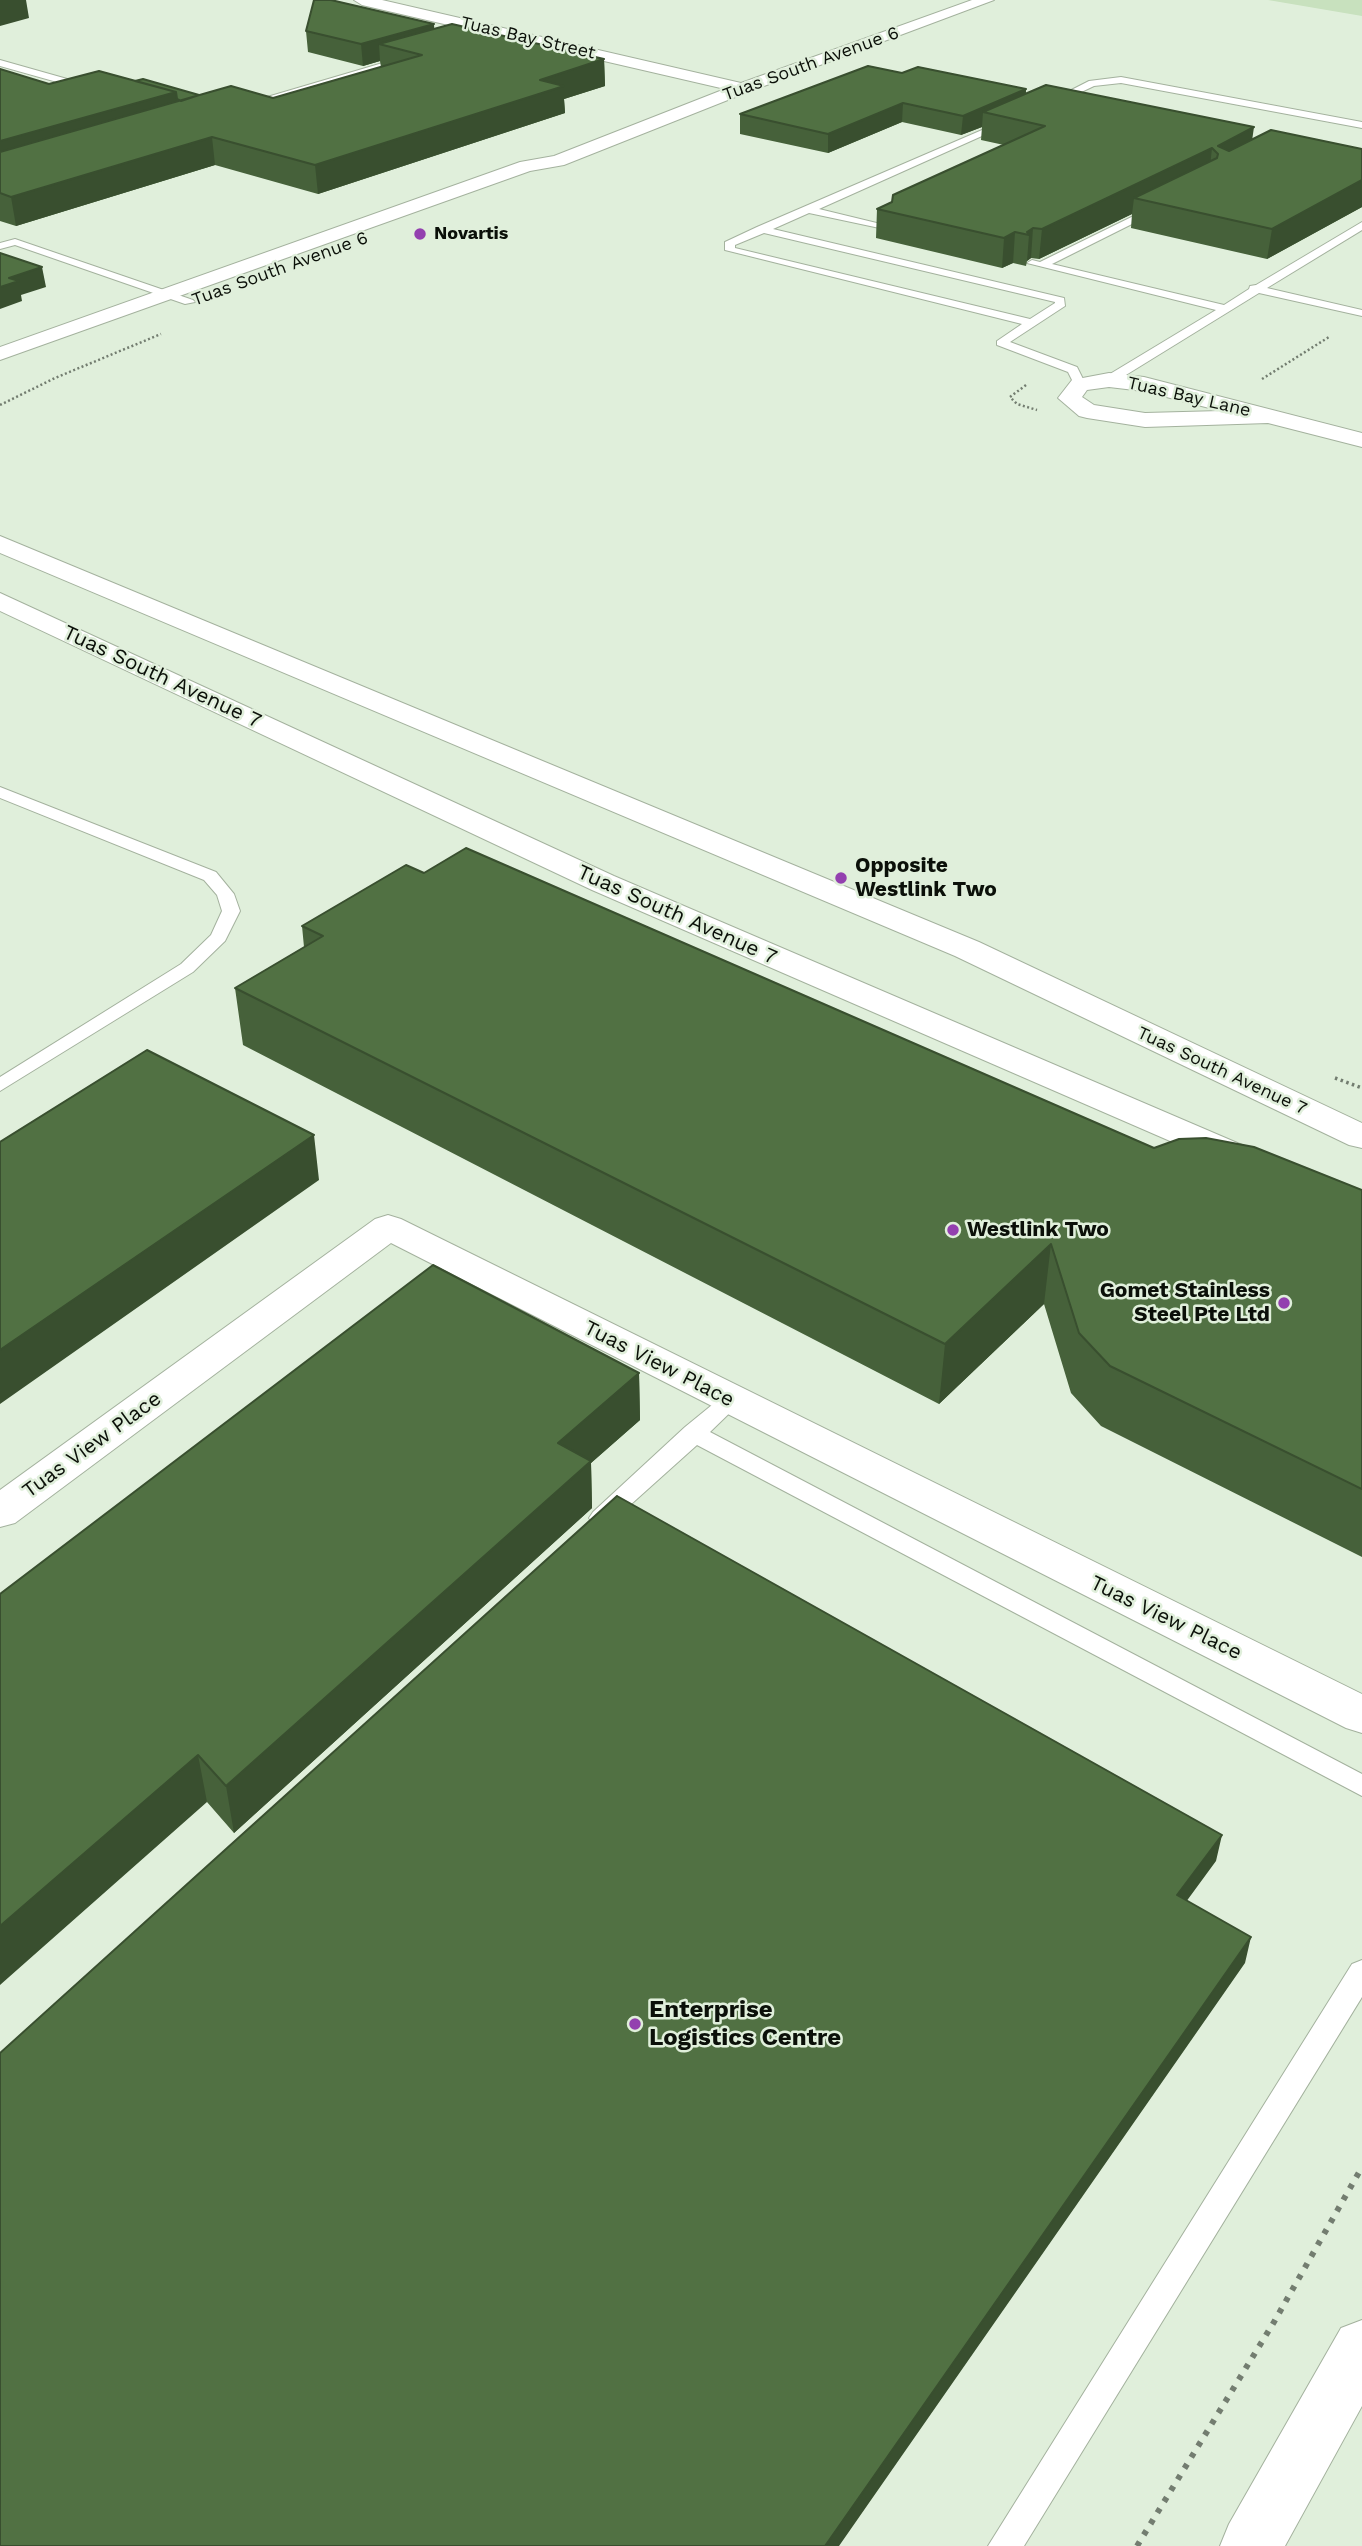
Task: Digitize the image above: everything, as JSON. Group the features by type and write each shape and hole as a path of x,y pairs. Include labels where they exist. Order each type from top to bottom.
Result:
{"street":[{"name":"Tuas Bay Street","path":"362,0 742,88"},
{"name":"Tuas South Avenue 6","path":"0,355 163,294 526,166 558,161 742,88 986,0"},
{"name":"Tuas Bay Street","path":"652,67 726,74 772,72 802,66"},
{"name":"Tuas Bay Street","path":"652,67 688,88 686,96 665,119"},
{"name":"Tuas South Avenue 6","path":"0,374 189,302 548,172 558,161"},
{"name":"Tuas Bay Lane","path":"1268,416 1145,420 1087,411 1069,398 1080,385 1109,380 1144,384 1362,440"},
{"name":"Tuas South Avenue 7","path":"0,544 967,949 1362,1137"},
{"name":"Tuas South Avenue 7","path":"0,601 603,883 1273,1172"},
{"name":"Tuas View Place","path":"0,1513 388,1227 1362,1715"},
{"path":"1251,2546 1362,2348"}],"lane":[{"path":"472,39 499,32"},
{"path":"238,107 420,54"},
{"path":"0,63 106,93"},
{"path":"1036,110 1092,83 1121,80 1362,125"},
{"path":"1049,104 1062,107"},
{"path":"1023,116 729,244 730,250 1031,323"},
{"path":"1173,200 1037,264 1223,308"},
{"path":"807,209 885,228"},
{"path":"1109,380 1254,288 1362,225"},
{"path":"761,229 1060,300 1061,304 1001,343 1073,370 1080,385"},
{"path":"0,246 15,242 189,302"},
{"path":"1254,288 1362,313"},
{"path":"0,792 210,876 225,894 231,911 219,937 187,968 0,1085"},
{"path":"581,1535 731,1401"},
{"path":"693,1433 1362,1786"},
{"path":"1005,2546 1362,1972"}],"path":[{"path":"1259,380 1339,331"},
{"path":"1137,2546 1274,2322 1362,2167"}],"green space":[{"path":"1268,0 1362,0 1362,16"}],"building":[{"path":"314,0 331,0 434,24 361,44 306,31"},
{"path":"452,24 604,59 540,80 564,86 315,165 212,137 11,197 0,193 0,152 231,86 273,98 422,55 379,44"},
{"path":"868,66 902,73 918,67 1026,89 963,116 903,103 828,134 740,114"},
{"path":"0,69 49,84 99,71 176,92 0,141"},
{"path":"143,79 199,95 181,101 177,99 176,92 135,81"},
{"path":"1046,85 1254,127 1218,146 1229,151 1271,130 1362,149 1362,180 1272,229 1134,198 1217,158 1218,154 1212,148 1042,229 1033,228 1027,232 1029,235 1015,232 1004,238 877,209 892,202 893,195 1045,126 983,112"},
{"path":"0,253 42,267 9,278 19,281 0,287"},
{"name":"Westlink Two","path":"466,848 1154,1148 1179,1139 1206,1138 1254,1147 1362,1190 1362,1489 1110,1366 1079,1333 1051,1244 945,1344 235,988 323,936 302,926 406,865 424,873"},
{"path":"147,1050 314,1135 0,1350 0,1142"},
{"path":"433,1265 639,1373 558,1443 591,1461 226,1786 198,1755 0,1926 0,1594"},
{"name":"Enterprise Logistics Centre","path":"617,1496 1222,1835 1177,1895 1251,1937 825,2546 0,2546 0,2053"}],"place":[{"name":"Novartis","path":"420,234"},
{"name":"Opposite Westlink Two","path":"841,878"},
{"name":"Westlink Two","path":"953,1230"},
{"name":"Gomet Stainless Steel Pte Ltd","path":"1284,1303"},
{"name":"Enterprise Logistics Centre","path":"635,2024"}]}
